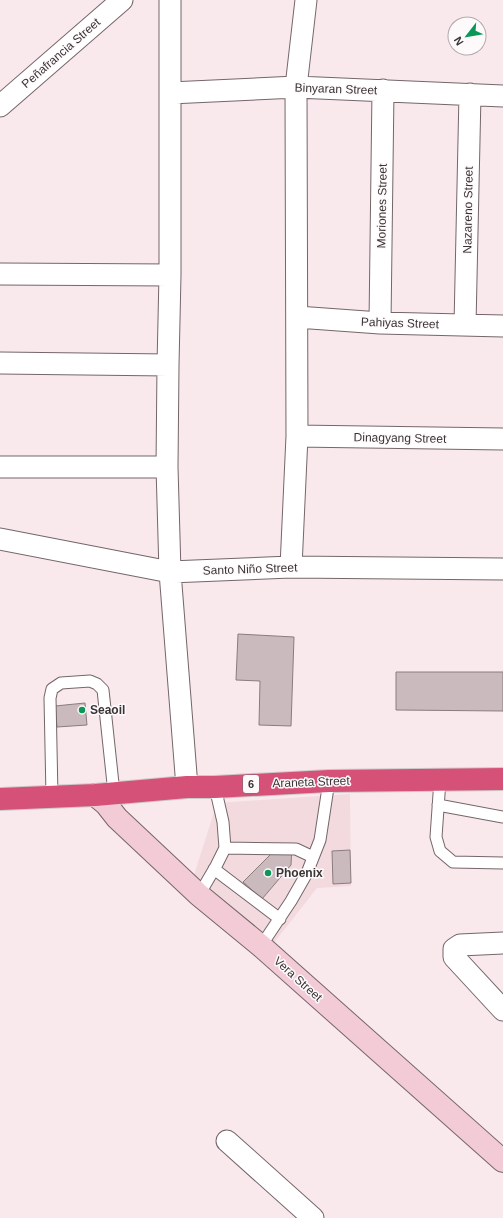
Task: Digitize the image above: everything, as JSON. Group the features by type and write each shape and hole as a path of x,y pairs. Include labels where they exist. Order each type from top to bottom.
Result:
{"highway":[{"name":"Araneta Street","path":"0,799 104,794 187,786 215,787 329,781 503,779"}],"street":[{"name":"Peñafrancia Street","path":"0,106 122,0"},
{"path":"170,0 170,275 167,467 170,572 187,786"},
{"path":"291,567 297,436 296,87 306,0"},
{"name":"Binyaran Street","path":"170,94 296,87 503,96"},
{"name":"Moriones Street","path":"380,323 383,90"},
{"name":"Nazareno Street","path":"465,325 470,94"},
{"path":"0,274 170,275"},
{"name":"Pahiyas Street","path":"297,316 380,323 503,326"},
{"path":"0,363 168,365"},
{"name":"Dinagyang Street","path":"297,436 503,439"},
{"path":"0,467 167,467"},
{"name":"Santo Niño Street","path":"0,539 170,572 291,567 503,569"},
{"name":"Vera Street","path":"104,794 106,804 117,818 199,895 261,946 503,1161"},
{"path":"503,943 460,945 454,949 454,957 503,1010"},
{"path":"227,1141 313,1218"}],"lane":[{"path":"52,796 50,698 52,689 61,683 90,681 97,684 103,690 104,794"},
{"path":"440,780 436,837 440,851 453,862 503,863"},
{"path":"261,946 280,919 307,874 320,840 329,781"},
{"path":"199,895 225,848 223,822 215,787"},
{"path":"438,805 503,817"},
{"path":"225,848 296,850 313,857"},
{"path":"214,870 280,919"}],"shaded area":[{"path":"350,794 351,886 317,888 273,944 194,875 217,803"}],"building":[{"path":"238,634 294,637 291,726 259,725 260,681 236,680"},
{"path":"396,672 503,672 503,711 396,710"},
{"path":"85,703 87,725 57,727 55,706"},
{"name":"Phoenix","path":"292,844 291,865 262,899 243,882 270,855 271,845"},
{"path":"350,850 351,883 333,884 332,851"}],"place":[{"name":"Seaoil","path":"82,710"},
{"name":"Phoenix","path":"268,873"}]}
